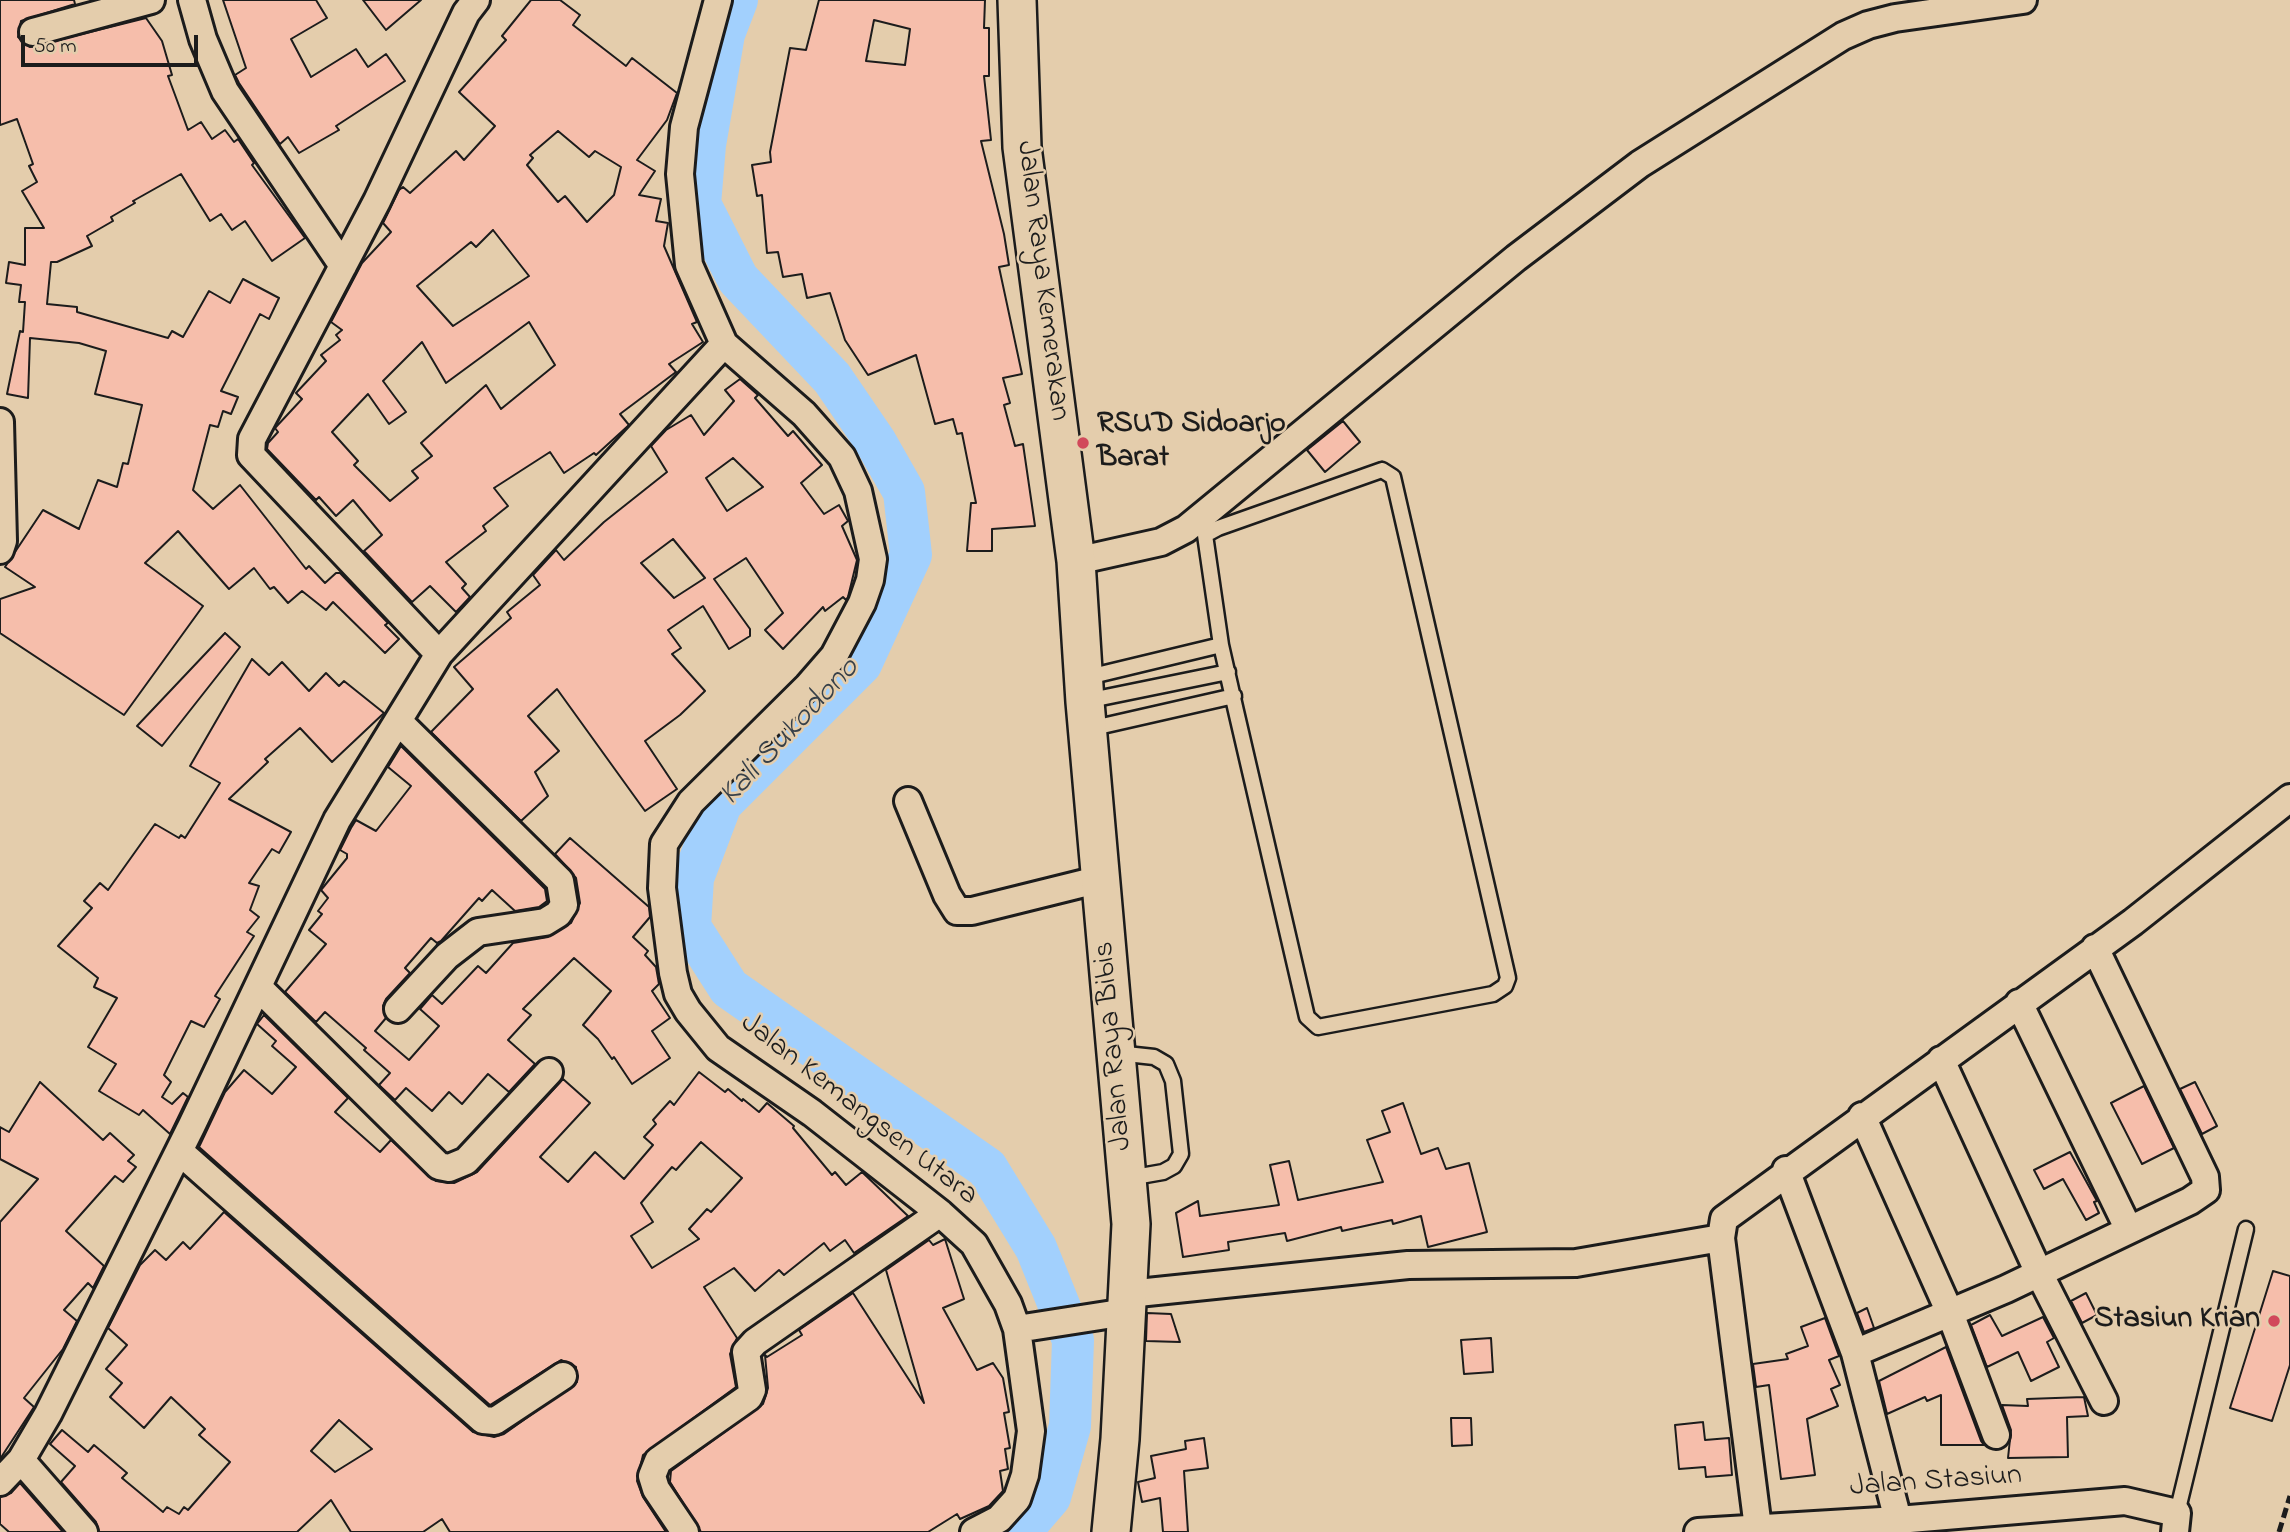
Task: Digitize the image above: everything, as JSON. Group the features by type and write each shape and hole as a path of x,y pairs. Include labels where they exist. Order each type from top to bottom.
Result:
{"main road":[{"name":"Jalan Raya Kemerakan","path":"1017,0 1022,147 1076,561"},
{"name":"Jalan Raya Bibis","path":"1076,561 1085,703 1131,1224 1120,1439 1111,1532"}],"street":[{"path":"33,33 151,0"},
{"path":"192,0 203,39 225,91 343,266"},
{"path":"439,654 251,455 252,439 343,266 466,13 476,0"},
{"path":"0,1482 21,1460 48,1415 179,1151 337,821 439,654 724,344 689,265 680,174 684,127 718,0"},
{"path":"1076,561 1161,542 1186,529 1516,258 1640,164 1843,36 1868,25 1895,18 2023,0"},
{"name":"Jalan Kemangsen Utara","path":"724,344 827,438 842,457 859,491 873,559 870,580 834,656 808,686 691,802 664,844 662,888 673,973 678,994 688,1011 718,1048 812,1114 940,1213 974,1244 1023,1329 1031,1431 1025,1475 1017,1499 999,1519 974,1532"},
{"path":"0,422 3,541 0,550"},
{"path":"398,721 560,881 564,905 558,914 545,922 478,932 447,956 398,1009"},
{"path":"1758,1528 1721,1238 1724,1219 1786,1170 2095,948 2290,798"},
{"path":"908,801 947,895 957,911 972,911 1101,879"},
{"path":"1855,1353 2039,1273 2197,1197 2207,1185 2095,948"},
{"path":"258,987 439,1166 449,1168 466,1161 549,1072"},
{"path":"2019,1003 2128,1228"},
{"path":"1941,1060 2039,1273 2104,1401"},
{"path":"1863,1116 1950,1313 1996,1435"},
{"path":"179,1151 482,1420 495,1421 563,1376"},
{"path":"1786,1170 1855,1353 1898,1520"},
{"path":"685,1532 656,1489 652,1476 658,1461 749,1397 752,1390 746,1352 755,1342 940,1213"},
{"path":"1023,1329 1083,1318 1127,1303 1408,1265 1576,1263 1721,1238"},
{"path":"21,1460 84,1532"},
{"name":"Jalan Stasiun","path":"1698,1532 1758,1528 1827,1528 2125,1501 2176,1522"}],"lane":[{"path":"1382,470 1393,477 1508,978 1505,986 1493,994 1318,1027 1307,1017 1221,645 1205,536 1218,528 1382,470"},
{"path":"1085,703 1221,645"},
{"path":"1085,703 1228,672"},
{"path":"1085,703 1234,696"},
{"path":"1116,1052 1154,1057 1166,1064 1173,1081 1181,1154 1174,1166 1163,1172 1127,1178"},
{"path":"2176,1522 2246,1229"}],"building":[{"path":"0,0 74,0 75,4 21,21 18,37 30,47 146,18 162,41 172,75 168,76 188,130 201,122 212,139 225,130 234,142 238,139 254,163 252,165 305,238 272,261 245,221 232,230 221,214 210,221 181,174 133,201 135,203 111,217 113,221 87,236 92,246 57,262 51,262 47,304 77,307 77,312 168,338 172,331 183,337 209,291 230,303 243,279 279,298 269,319 260,314 221,391 238,397 231,414 223,411 218,427 210,425 193,490 213,509 240,485 306,569 309,566 325,583 336,573 340,573 388,623 385,625 399,639 385,653 333,602 326,610 302,591 288,603 274,587 270,589 254,568 229,589 178,531 145,563 203,606 124,715 0,633 0,599 35,587 5,567 43,510 79,529 98,480 117,487 123,463 128,464 142,405 95,394 106,351 79,343 30,338 28,398 7,394 20,331 23,332 25,302 19,302 21,285 6,283 9,262 25,265 25,228 44,228 22,191 37,182 29,166 33,164 17,119 0,125"},
{"path":"223,0 316,0 327,18 291,39 311,77 356,49 368,67 386,54 405,81 336,126 339,130 299,153 288,137 280,144 235,75 246,68"},
{"path":"363,0 421,0 386,30"},
{"path":"531,0 560,0 580,15 573,25 626,66 632,58 677,93 667,120 637,160 655,171 639,195 661,199 656,221 668,223 664,246 697,322 692,324 703,342 669,364 676,372 620,414 629,425 596,455 594,453 564,473 550,452 494,488 508,506 483,526 486,531 446,562 466,584 462,588 470,597 456,612 430,586 412,602 364,551 382,535 353,500 336,516 319,497 316,500 267,449 268,443 278,432 275,428 302,399 296,393 326,361 321,355 340,340 336,335 342,330 331,322 362,263 391,232 383,223 399,190 403,187 410,193 456,151 464,160 495,126 459,92 506,40 502,36","holes":["558,131 589,157 595,151 621,167 614,195 587,222 565,196 558,202 527,165 533,158 530,155","493,230 529,276 453,326 417,286 471,242 476,247","529,322 555,365 501,409 486,385 421,443 432,456 412,471 418,478 390,501 354,465 358,461 332,432 368,394 389,424 406,412 383,381 422,342 446,383"]},
{"path":"819,0 985,0 984,28 989,28 989,76 984,76 991,140 981,141 1004,234 1009,265 999,267 1022,374 1003,378 1010,403 1004,405 1015,446 1023,444 1035,526 992,529 992,551 967,551 971,503 976,503 962,433 957,434 953,419 935,424 916,355 868,375 845,340 830,293 807,298 802,274 783,277 778,252 767,253 762,195 757,196 752,165 771,162 770,152 790,48 806,50","holes":["874,20 910,29 905,65 866,61"]},
{"path":"740,379 758,395 755,398 788,436 793,431 822,465 801,483 824,514 839,505 848,521 842,526 857,560 848,597 846,600 843,597 825,611 823,607 783,649 765,630 783,613 746,558 714,579 750,629 750,636 729,649 703,606 668,630 681,648 672,654 705,691 680,715 645,741 677,789 645,811 557,689 528,716 559,751 535,772 548,796 521,821 431,732 473,689 454,667 511,618 507,612 540,585 533,575 556,550 564,560 604,522 667,472 651,446 666,430 691,415 704,435 734,401 725,390","holes":["733,458 763,487 727,511 706,478","673,539 705,578 674,598 641,563"]},
{"path":"1343,421 1360,442 1325,472 1307,450"},
{"path":"225,633 240,647 162,746 137,726"},
{"path":"252,659 269,675 282,662 309,691 326,673 339,686 344,681 384,713 332,762 300,728 265,759 268,762 229,799 291,832 279,853 272,849 249,883 259,886 250,910 259,917 247,932 254,936 215,996 220,999 204,1027 191,1021 164,1075 171,1082 162,1097 172,1104 183,1093 188,1097 170,1134 143,1110 139,1115 99,1091 116,1064 88,1047 117,998 94,987 98,978 58,946 92,908 84,901 100,883 108,890 155,824 179,838 181,835 185,838 220,783 190,766"},
{"path":"401,746 545,889 547,901 539,907 515,911 492,890 482,901 479,898 441,941 437,943 431,938 405,968 410,973 386,999 383,1006 386,1018 375,1031 409,1060 439,1026 420,1009 432,995 442,1004 478,966 486,973 513,943 548,937 571,923 580,903 576,878 555,854 570,838 649,907 650,917 633,937 648,951 645,955 656,967 659,984 652,991 670,1018 652,1031 670,1058 632,1084 614,1057 612,1059 598,1039 583,1025 611,991 574,958 523,1009 531,1015 508,1040 535,1064 509,1092 488,1074 462,1104 449,1092 432,1111 406,1088 395,1100 379,1085 390,1073 364,1050 366,1048 325,1012 316,1022 285,992 326,944 309,930 322,914 318,911 328,898 321,890 347,858 347,854 340,850 351,828 356,820 376,831 411,786 388,767"},
{"path":"264,1015 348,1098 335,1112 380,1152 391,1140 436,1181 454,1183 477,1172 563,1079 590,1103 540,1157 568,1182 595,1152 624,1179 653,1145 644,1137 656,1124 653,1120 670,1101 674,1105 699,1072 725,1092 728,1089 759,1112 767,1103 794,1126 832,1175 835,1172 846,1185 862,1172 908,1216 854,1253 845,1240 830,1251 824,1243 784,1275 779,1270 755,1291 734,1268 704,1287 737,1338 730,1354 736,1387 643,1455 637,1481 643,1497 666,1532 450,1532 442,1519 423,1532 351,1532 331,1500 297,1532 99,1532 96,1522 61,1482 75,1466 50,1444 62,1430 88,1452 94,1445 127,1473 122,1478 163,1512 167,1507 179,1514 184,1507 188,1510 230,1462 199,1435 205,1429 171,1397 144,1428 110,1397 122,1383 106,1369 127,1345 108,1328 140,1265 155,1250 166,1260 183,1242 190,1249 224,1212 473,1432 494,1437 504,1434 577,1382 576,1367 561,1360 490,1405 199,1147 225,1092 244,1070 272,1094 296,1067 272,1046 276,1041 257,1024","holes":["701,1142 742,1178 711,1212 707,1209 689,1229 699,1239 652,1268 631,1236 653,1222 641,1203 672,1167 676,1170","339,1420 372,1449 335,1472 311,1451"]},
{"path":"40,1082 103,1140 110,1133 134,1155 128,1161 136,1167 123,1182 115,1176 66,1231 104,1266 93,1288 88,1283 64,1310 77,1321 63,1349 24,1398 34,1407 0,1459 0,1222 38,1179 0,1159 0,1127 9,1132"},
{"path":"2195,1082 2217,1126 2202,1134 2180,1089"},
{"path":"2144,1086 2174,1148 2142,1164 2111,1103"},
{"path":"1403,1103 1421,1154 1438,1148 1446,1169 1469,1163 1487,1232 1428,1247 1421,1216 1393,1224 1392,1220 1342,1231 1341,1227 1287,1241 1285,1233 1228,1242 1229,1250 1183,1257 1176,1213 1198,1201 1200,1216 1279,1205 1270,1165 1289,1161 1298,1200 1383,1182 1367,1140 1390,1132 1382,1111"},
{"path":"2070,1152 2097,1201 2094,1202 2099,1213 2086,1220 2063,1179 2044,1189 2034,1170"},
{"path":"945,1239 964,1299 943,1308 977,1370 993,1363 1003,1378 1009,1412 1004,1413 1010,1448 1005,1449 1008,1469 1000,1471 1003,1491 989,1506 960,1519 957,1514 928,1532 701,1532 670,1482 671,1471 763,1404 768,1388 765,1355 767,1357 802,1335 799,1330 853,1293 924,1403 886,1270 929,1240 933,1245"},
{"name":"Stasiun Krian","path":"2273,1271 2290,1276 2290,1365 2272,1421 2230,1408"},
{"path":"2086,1293 2097,1315 2082,1323 2071,1301"},
{"path":"1867,1308 1874,1328 1864,1332 1857,1313"},
{"path":"1147,1313 1171,1314 1180,1342 1146,1341"},
{"path":"1990,1315 2002,1336 2043,1317 2054,1338 2047,1342 2059,1367 2031,1381 2018,1352 1987,1367 1971,1325"},
{"path":"1825,1318 1839,1356 1829,1360 1840,1385 1831,1389 1838,1406 1807,1419 1815,1475 1781,1479 1769,1385 1756,1387 1753,1364 1788,1359 1786,1354 1808,1346 1801,1327"},
{"path":"1491,1338 1493,1372 1464,1374 1461,1340"},
{"path":"1946,1347 1984,1445 1941,1445 1941,1395 1927,1401 1925,1397 1887,1414 1879,1381"},
{"path":"2084,1397 2088,1416 2067,1417 2068,1457 2008,1458 2011,1430 2002,1405 2028,1406 2027,1399"},
{"path":"1451,1418 1471,1418 1472,1445 1452,1446"},
{"path":"1703,1422 1705,1440 1729,1438 1732,1475 1706,1477 1705,1467 1679,1469 1675,1425"},
{"path":"1204,1438 1208,1468 1184,1471 1188,1532 1163,1532 1160,1498 1142,1502 1138,1482 1155,1478 1151,1456 1186,1449 1185,1441"},
{"path":"20,1483 63,1532 9,1532 0,1524 0,1497 11,1493"}],"waterway":[{"name":"Kali Sukodono","path":"737,0 724,34 705,145 700,204 738,279 832,378 875,441 904,492 911,555 861,664 721,804 693,878 690,927 729,988 987,1168 1036,1248 1073,1340 1070,1426 1050,1497 1020,1532"}],"railway":[{"path":"2279,1532 2290,1496"}],"place":[{"name":"RSUD Sidoarjo Barat","path":"1083,443"},
{"name":"Stasiun Krian","path":"2274,1321"}]}
